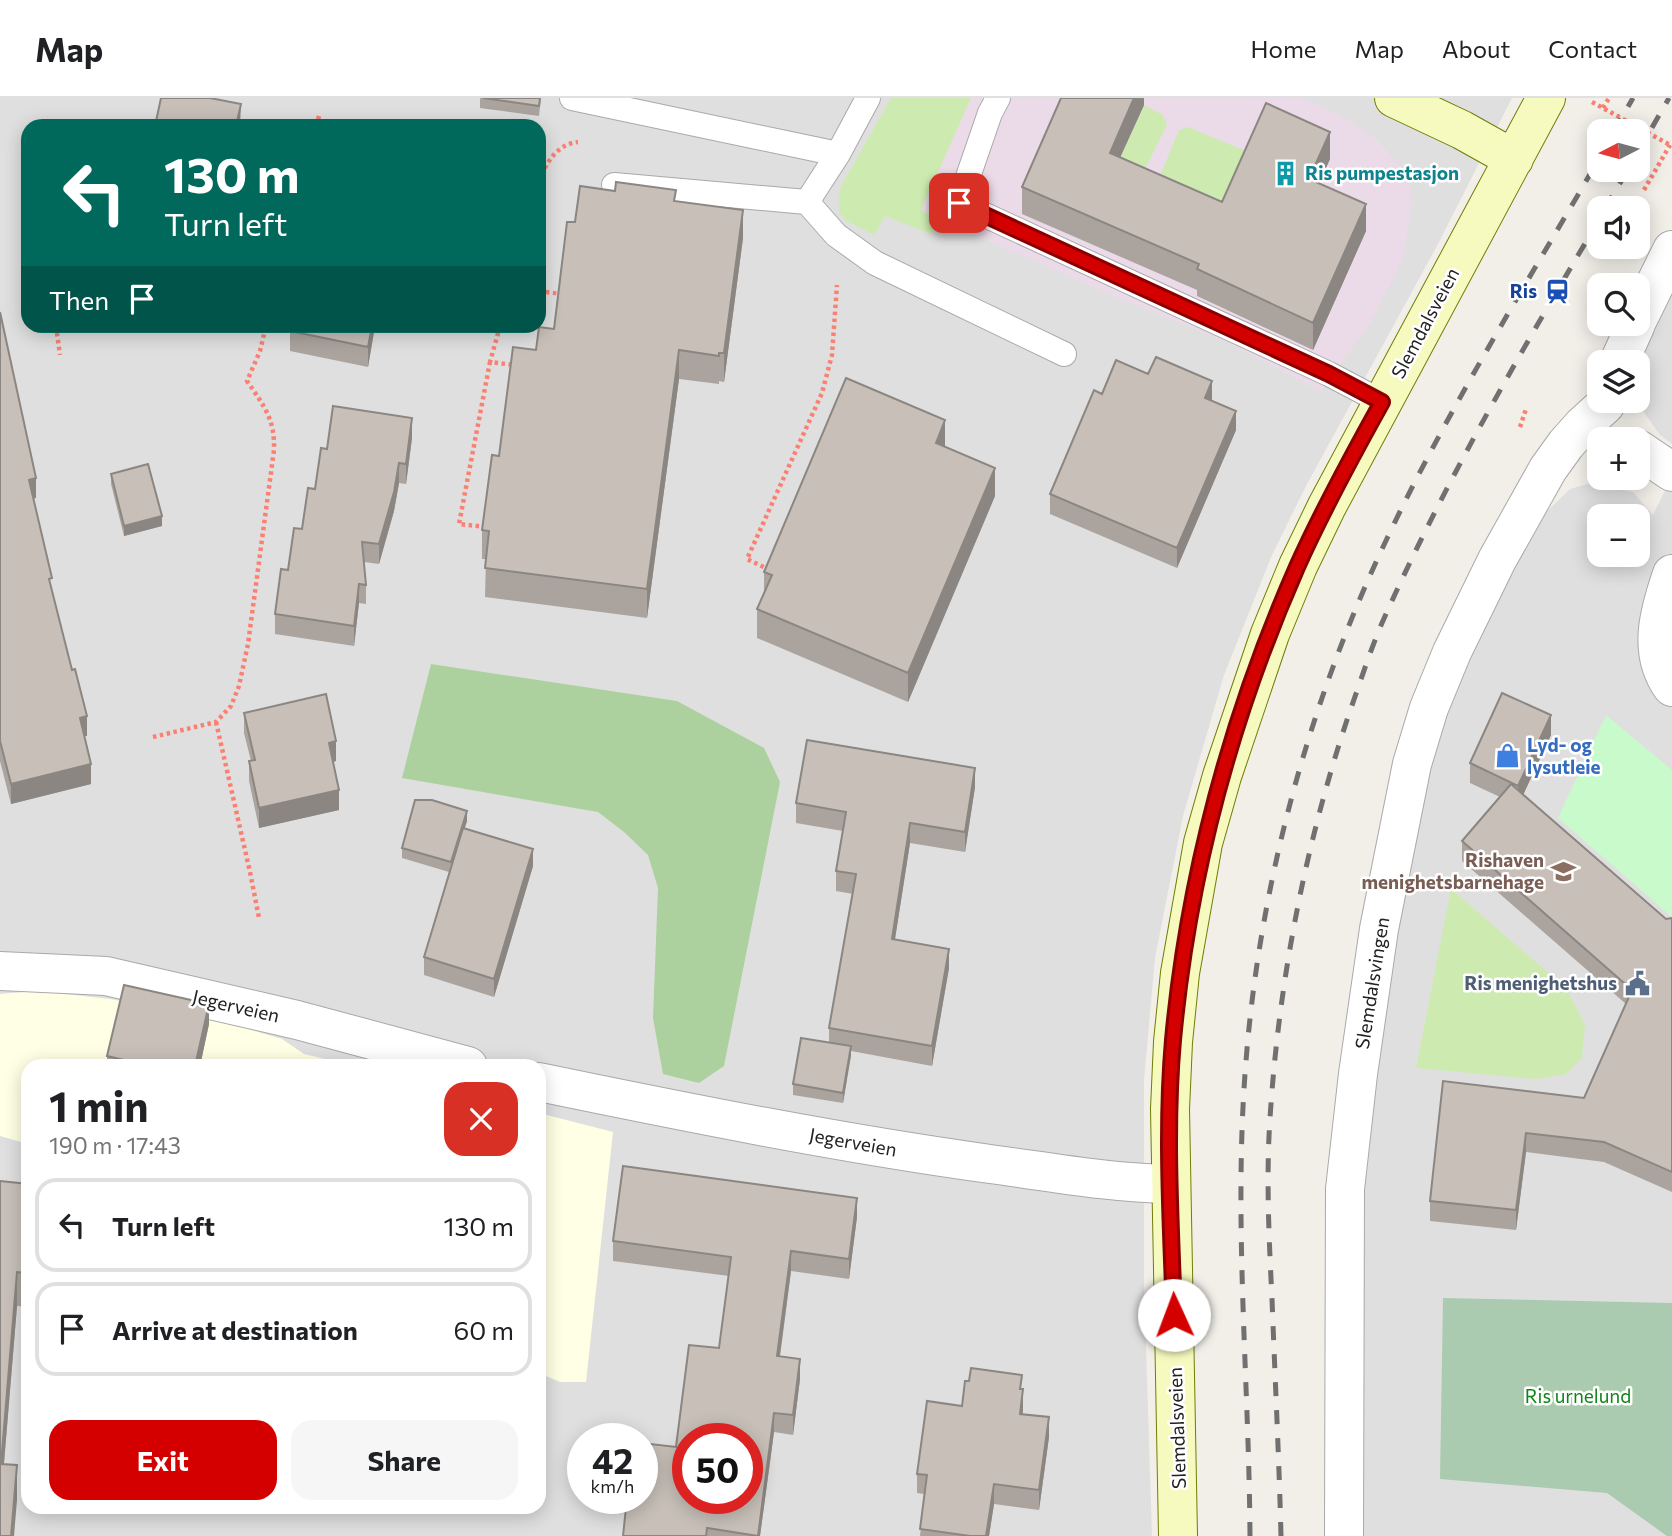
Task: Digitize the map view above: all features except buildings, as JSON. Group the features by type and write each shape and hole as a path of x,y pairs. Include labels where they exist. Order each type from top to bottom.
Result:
{"main road":[{"path":"1394,98 1462,130 1514,159"},
{"name":"Slemdalsveien","path":"1178,1536 1170,1109 1173,1042 1182,960 1203,843 1245,704 1298,566 1382,402 1546,98"}],"street":[{"path":"1650,295 1672,250"},
{"name":"Slemdalsvingen","path":"1344,1536 1345,1189 1379,929 1412,764 1429,708 1452,652 1497,560 1548,470 1566,444 1596,413"},
{"path":"1650,457 1672,472"},
{"path":"1672,574 1659,610 1657,634 1658,656 1665,678 1672,687"},
{"name":"Jegerveien","path":"0,971 106,976 297,1020 442,1059"},
{"name":"Jegerveien","path":"546,1083 697,1114 937,1156 1133,1183 1170,1184"}],"lane":[{"path":"572,98 838,154"},
{"path":"807,202 838,154 868,98"},
{"path":"998,98 990,113 959,203 1329,374 1382,402"},
{"path":"614,185 807,202 836,235 875,263 1064,354"}],"path":[{"path":"1603,108 1609,98"},
{"path":"1589,100 1671,145 1644,190"},
{"path":"319,119 320,113"},
{"path":"776,572 747,559 822,393 832,355 836,235"},
{"path":"546,292 561,294"},
{"path":"57,333 60,355"},
{"path":"153,737 216,722 231,706 239,686 248,644 274,450 275,432 270,415 247,381 264,333"},
{"path":"487,527 459,524 498,333"},
{"path":"490,362 526,366"},
{"path":"1520,424 1527,409"},
{"path":"216,722 259,918"}],"shaded area":[{"path":"0,98 1512,98 1438,244 1306,486 1272,555 1224,675 1183,816 1155,958 1144,1080 1144,1285 1152,1536 0,1536"},
{"path":"971,98 1303,98 1343,117 1374,137 1401,167 1408,182 1412,202 1403,260 1371,321 1321,392 1227,342 1130,303 921,211"},
{"path":"1672,287 1672,444 1660,435 1644,413 1650,413 1650,350 1644,350"},
{"path":"1672,476 1672,1536 1361,1536 1359,1232 1377,1042 1425,778 1445,712 1471,651 1534,524 1570,489 1587,484 1587,490 1633,492 1643,504 1587,504 1587,567 1650,567 1650,512 1653,515"},
{"path":"37,991 110,999 211,1018 282,1039 304,1054 325,1059 21,1059 21,1142 0,1136 0,994"},
{"path":"546,1115 613,1132 586,1382 560,1382 546,1376"}],"green space":[{"path":"891,98 971,98 921,210 938,218 931,234 885,216 874,235 845,220 840,213 841,186"},
{"path":"1144,105 1163,115 1167,125 1134,191 1110,181"},
{"path":"1188,127 1255,155 1292,251 1155,188 1179,130"},
{"path":"431,664 677,701 764,748 780,782 724,1066 699,1083 663,1074 653,1018 658,888 648,855 624,832 598,812 402,778"},
{"path":"1606,715 1672,770 1672,917 1558,818"},
{"path":"1451,889 1566,988 1585,1025 1582,1058 1566,1074 1535,1079 1416,1068"},
{"name":"Ris urnelund","path":"1443,1298 1672,1303 1672,1536 1667,1536 1607,1493 1440,1479"}],"railway":[{"path":"1621,119 1633,98"},
{"path":"1650,131 1669,98"},
{"path":"1250,1536 1241,1239 1242,1120 1253,995 1263,929 1292,798 1310,733 1332,670 1383,547 1460,398 1587,179"},
{"path":"1612,196 1621,182"},
{"path":"1281,1536 1269,1231 1269,1141 1280,1014 1308,859 1335,758 1382,623 1458,468 1587,240"}],"place":[{"name":"Ris pumpestasjon","path":"1285,173"},
{"name":"Ris","path":"1557,291"},
{"name":"Lyd- og lysutleie","path":"1507,756"},
{"name":"Rishaven menighetsbarnehage","path":"1564,871"},
{"name":"Ris menighetshus","path":"1637,983"}],"route":[{"path":"959,203 1329,374 1382,402 1298,566 1270,634 1245,704 1203,843 1180,974 1173,1042 1170,1184 1174,1315"}]}
